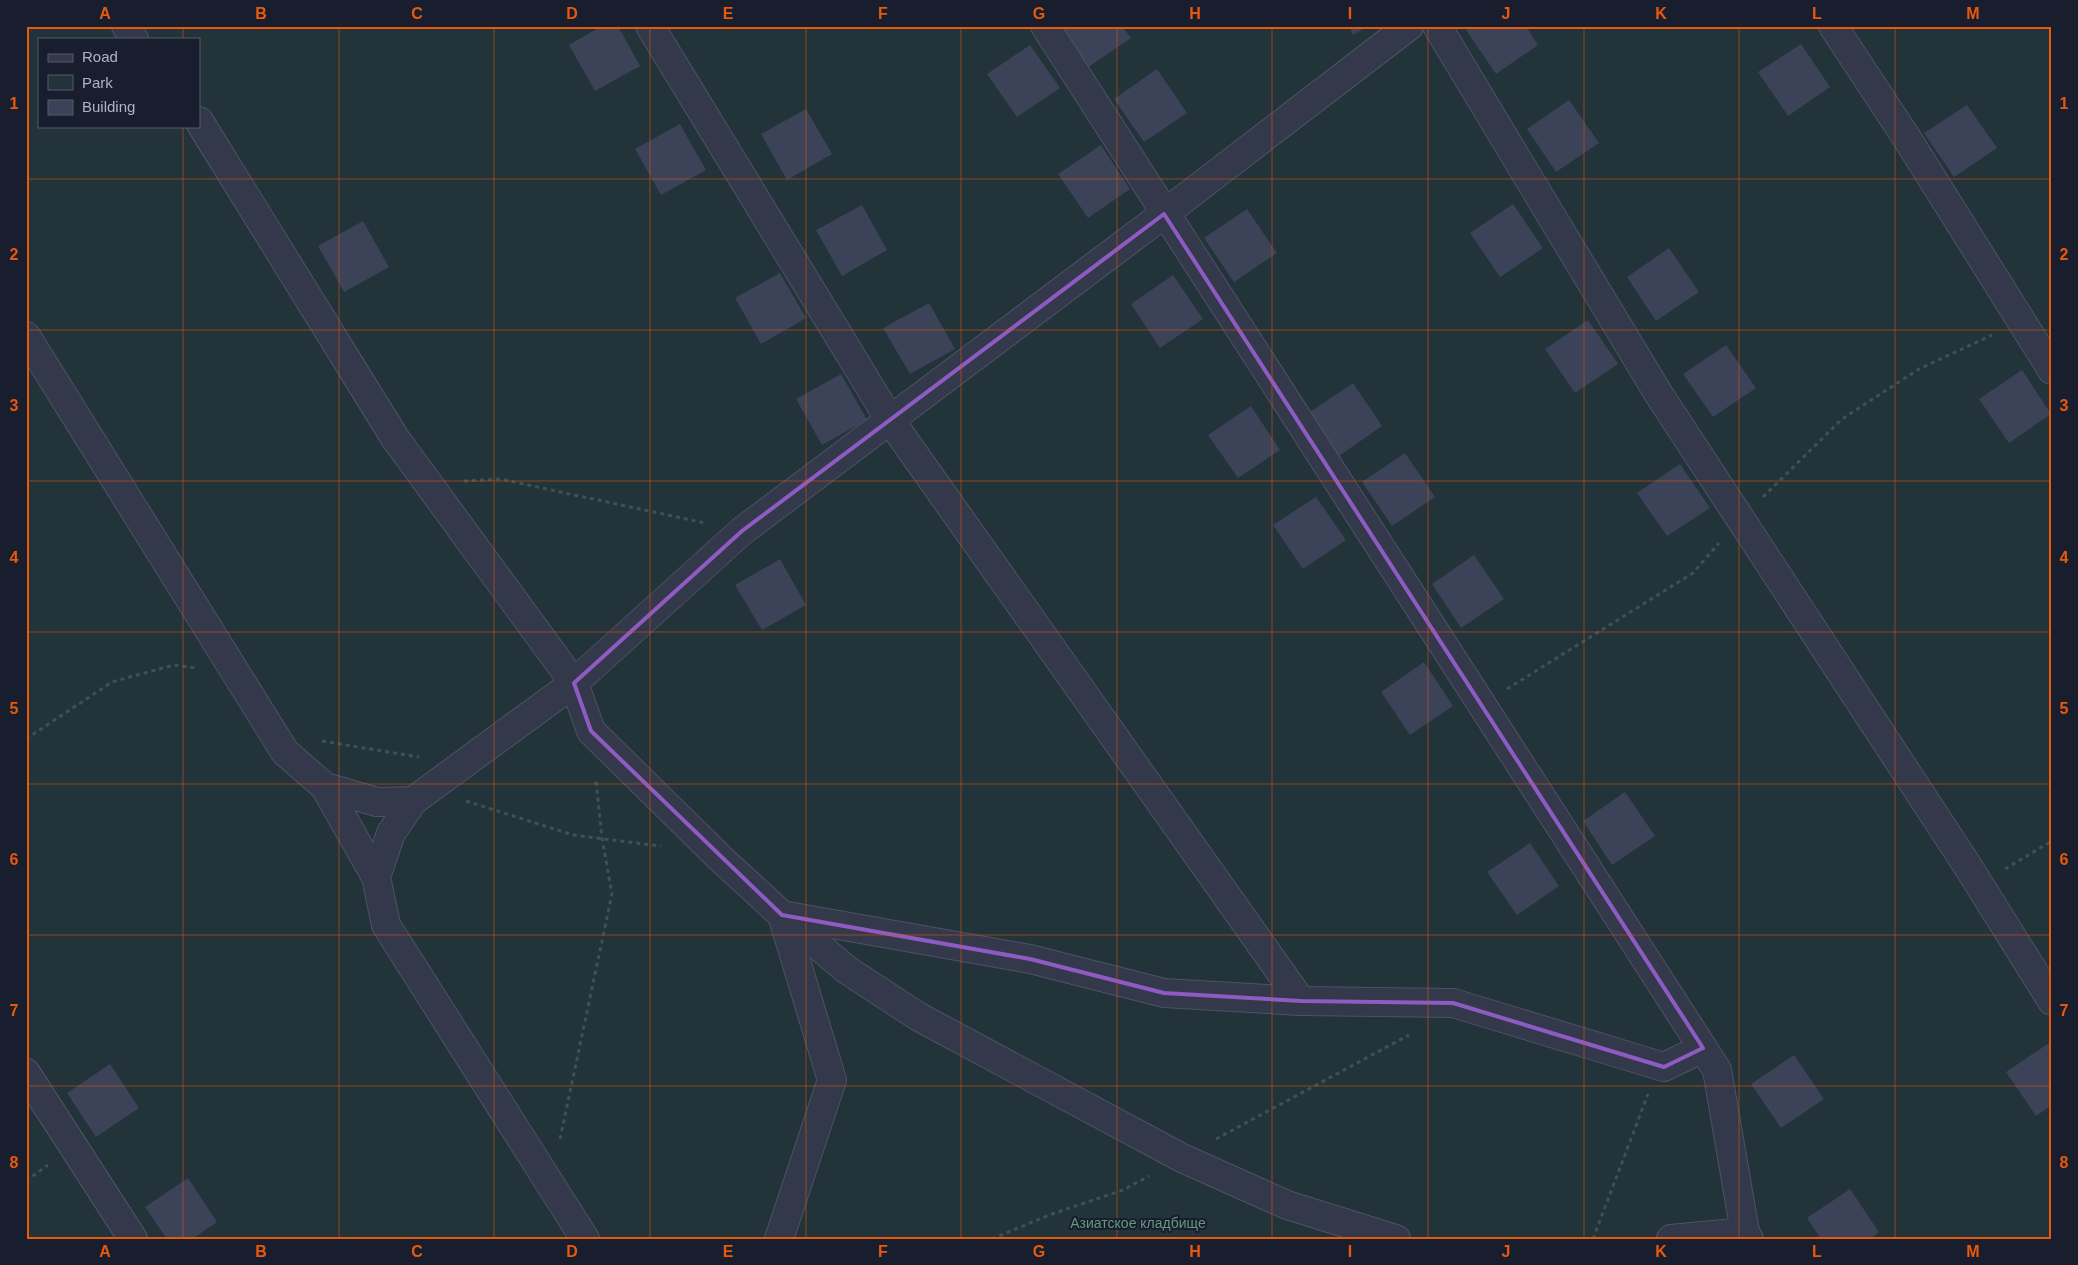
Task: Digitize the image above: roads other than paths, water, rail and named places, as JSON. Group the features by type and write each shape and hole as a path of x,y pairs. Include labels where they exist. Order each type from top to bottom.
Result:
{"street":[{"path":"126,26 133,38"},
{"path":"650,26 890,420 1300,1001"},
{"path":"1045,26 1164,214 1717,1070 1744,1237 1671,1239"},
{"path":"376,877 391,833 420,795 574,683 742,531 1164,214 1410,26"},
{"path":"1437,26 1658,393 1980,885 2052,1001"},
{"path":"1833,26 1908,140 2052,370"},
{"path":"200,123 395,438 574,683 591,731 720,858 782,915 847,970 918,1018 1182,1158 1287,1205 1396,1239"},
{"path":"26,336 285,752 325,787 376,877 386,925 585,1239"},
{"path":"325,787 377,802 420,795"},
{"path":"782,915 1030,959 1164,992 1300,1001 1453,1003 1664,1067 1703,1048"},
{"path":"779,1239 832,1080 782,915"},
{"path":"26,1073 133,1239"}],"park label":[{"name":"Азиатское кладбище","path":"1138,1223"}]}
